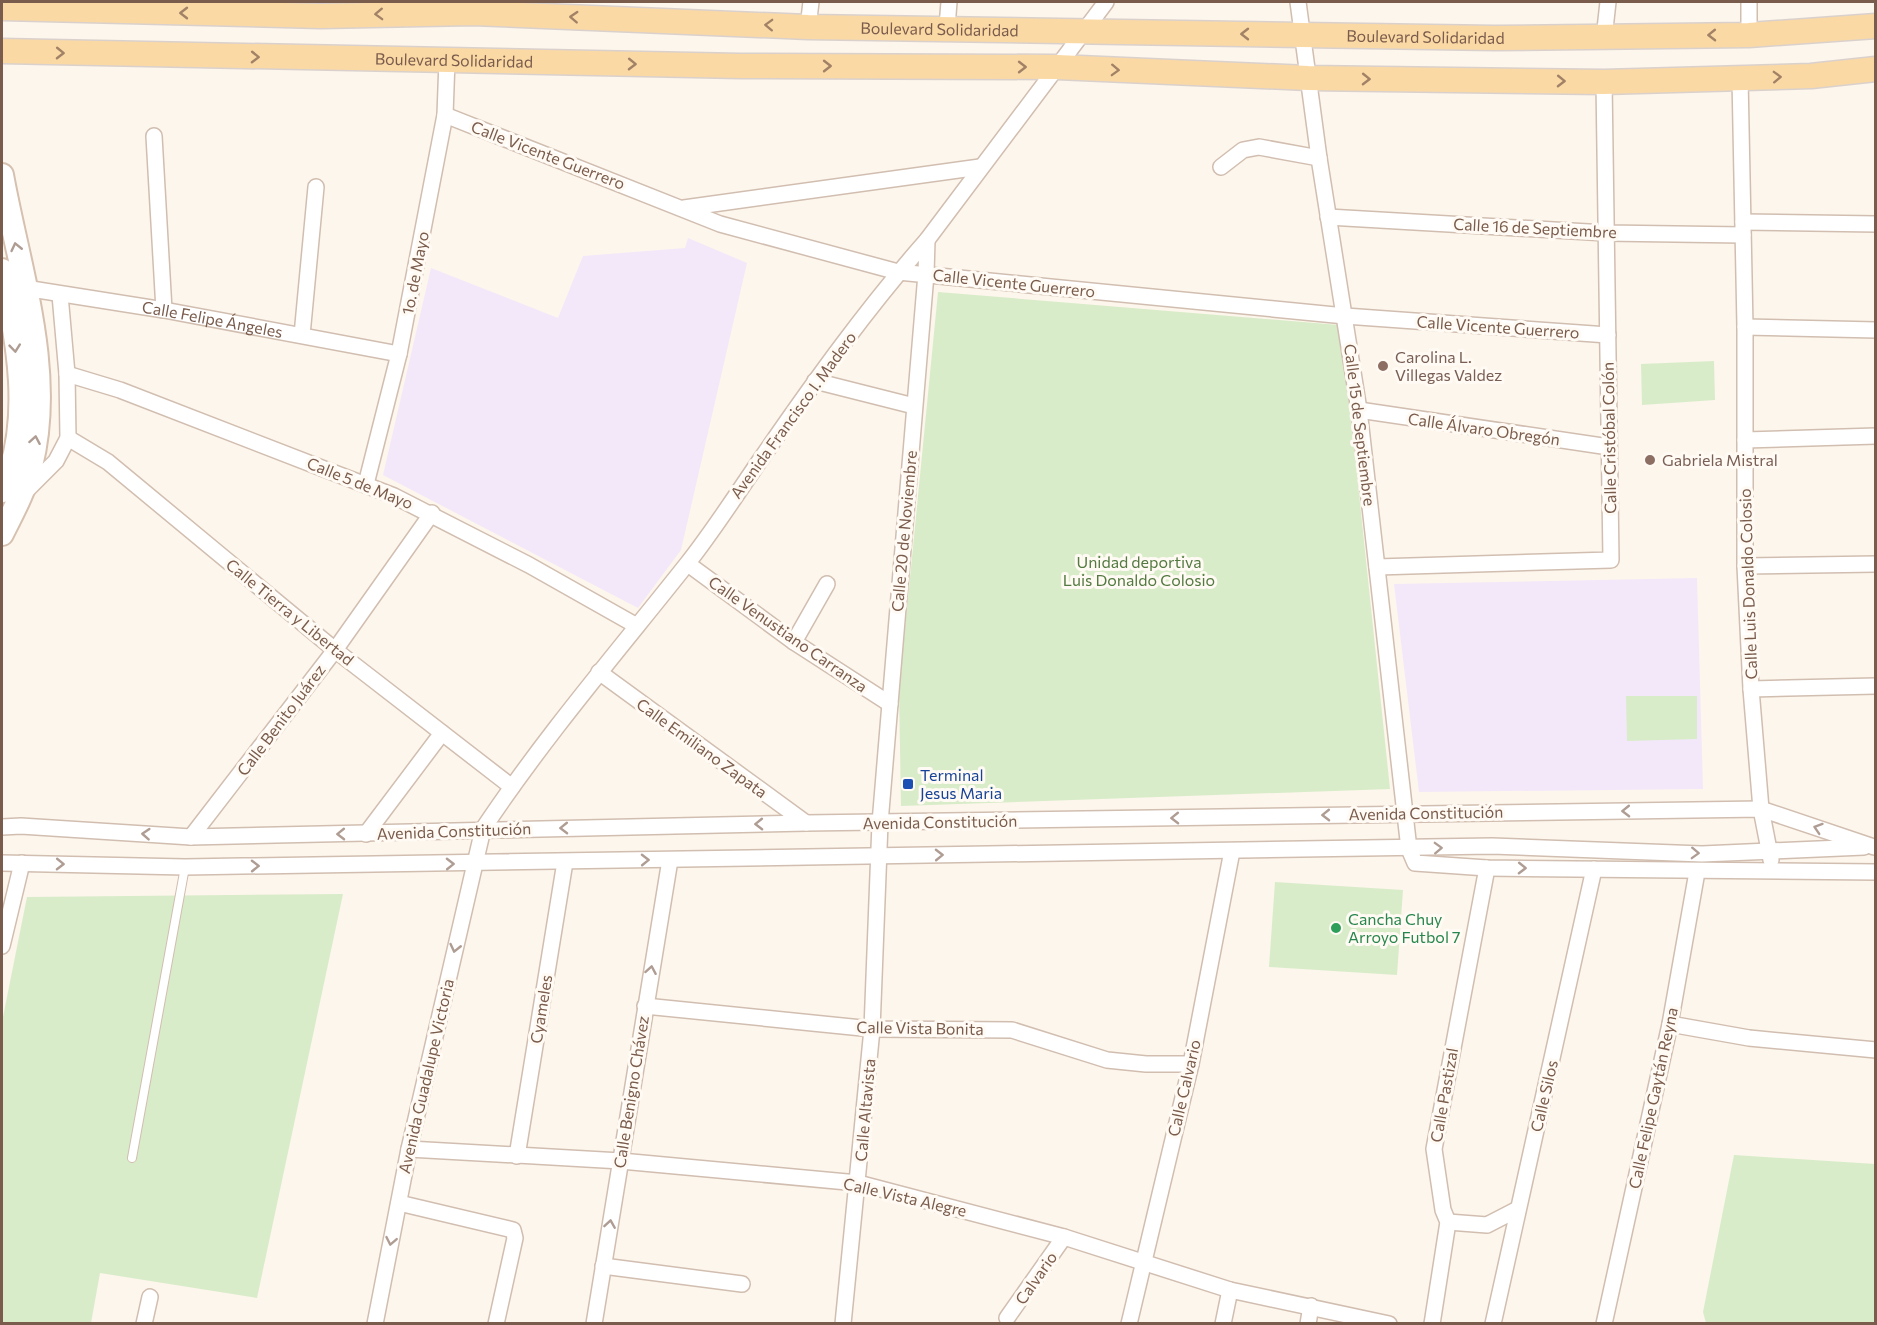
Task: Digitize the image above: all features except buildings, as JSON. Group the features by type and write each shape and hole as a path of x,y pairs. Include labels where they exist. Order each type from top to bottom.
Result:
{"main road":[{"name":"Boulevard Solidaridad","path":"6,6 321,9 424,7 808,27 947,27 1083,32 1604,38 1749,35 1875,26"},
{"name":"Boulevard Solidaridad","path":"13,52 753,66 1057,67 1308,78 1604,82 1811,76 1875,69"},
{"path":"2,68 13,52"}],"street":[{"path":"808,27 811,2"},
{"path":"947,27 949,2"},
{"name":"Avenida Francisco I. Madero","path":"483,830 512,786 599,672 688,564 815,381 898,272 927,240 1106,2"},
{"name":"Calle 15 de Septiembre","path":"1298,2 1319,158 1346,316 1359,410 1409,849"},
{"path":"1604,38 1608,2"},
{"path":"1749,2 1749,35"},
{"name":"1o. de Mayo","path":"366,484 399,354 446,115 447,60"},
{"name":"Calle Luis Donaldo Colosio","path":"1740,78 1745,327 1745,566 1750,689 1761,809 1775,872"},
{"name":"Calle Cristóbal Colón","path":"1377,567 1611,560 1604,82"},
{"name":"Calle Vicente Guerrero","path":"446,115 720,224 898,272 1346,316 1608,335"},
{"path":"154,136 164,310"},
{"path":"1221,167 1243,150 1258,147 1319,158"},
{"path":"684,208 980,167"},
{"path":"2,175 34,340 38,408 31,466 11,493"},
{"path":"302,335 316,187"},
{"name":"Calle 16 de Septiembre","path":"1328,217 1606,233 1875,224"},
{"name":"Calle 20 de Noviembre","path":"880,823 927,240"},
{"path":"2,270 15,342 19,407 12,462 11,493 2,534"},
{"name":"Calle Felipe Ángeles","path":"25,288 164,310 399,354"},
{"path":"11,493 56,461 68,438 67,374 60,295"},
{"path":"1745,327 1875,330"},
{"name":"Calle 5 de Mayo","path":"67,374 120,390 366,484 432,513 637,626"},
{"path":"815,381 914,406"},
{"name":"Calle Álvaro Obregón","path":"1359,410 1610,447"},
{"path":"1744,440 1875,436"},
{"name":"Calle Tierra y Libertad","path":"68,438 108,462 334,650 512,786"},
{"name":"Calle Benito Juárez","path":"191,837 334,650 432,513"},
{"name":"Calle Venustiano Carranza","path":"688,564 794,642 890,704"},
{"path":"1745,566 1875,564"},
{"path":"794,642 827,584"},
{"name":"Calle Emiliano Zapata","path":"599,672 806,823"},
{"path":"1750,689 1875,686"},
{"path":"366,834 442,733"},
{"name":"Avenida Constitución","path":"2,827 21,826 191,837 806,823 1761,809 1875,847"},
{"name":"Calle Altavista","path":"843,1323 872,1029 880,823"},
{"name":"Avenida Guadalupe Victoria","path":"375,1323 409,1149 483,830"},
{"name":"Avenida Constitución","path":"2,863 185,867 1492,846 1702,854 1875,847"},
{"path":"1409,849 1415,863 1487,868 1697,872 1875,872"},
{"name":"Calle Calvario","path":"1129,1323 1191,1064 1232,851"},
{"name":"Calle Benigno Chávez","path":"594,1323 670,860"},
{"name":"Cyameles","path":"518,1156 564,862"},
{"path":"2,946 22,863"},
{"name":"Calle Pastizal","path":"1432,1323 1448,1222 1443,1210 1434,1149 1487,868"},
{"name":"Calle Silos","path":"1493,1323 1594,869"},
{"name":"Calle Felipe Gaytán Reyna","path":"1604,1323 1670,1024 1697,872"},
{"name":"Calle Vista Bonita","path":"645,1006 872,1029 1012,1030 1107,1060 1146,1064 1191,1064"},
{"path":"1670,1024 1749,1038 1875,1050"},
{"name":"Calle Vista Alegre","path":"409,1149 621,1161 858,1183 1065,1237 1230,1290 1389,1323"},
{"path":"399,1203 513,1230 515,1238 496,1323"},
{"path":"1448,1222 1487,1225 1518,1209"},
{"name":"Calvario","path":"1007,1318 1065,1237"},
{"path":"603,1266 742,1284"},
{"path":"1223,1323 1230,1290"},
{"path":"144,1323 150,1297"},
{"path":"1308,1323 1311,1306"}],"lane":[{"path":"132,1158 185,867"}],"shaded area":[{"path":"688,238 747,263 681,550 638,608 383,475 431,268 558,318 583,256 685,248"},
{"path":"1697,578 1703,789 1419,792 1394,584"}],"green space":[{"name":"Unidad deportiva Luis Donaldo Colosio","path":"938,292 1339,325 1390,789 901,806 899,690"},
{"path":"1714,361 1715,400 1642,405 1641,364"},
{"path":"1626,696 1697,696 1697,739 1627,741"},
{"name":"Cancha Chuy Arroyo Futbol 7","path":"1275,882 1403,890 1397,975 1269,967"},
{"path":"343,894 257,1298 100,1273 91,1323 2,1324 2,1022 27,897"},
{"path":"1734,1155 1875,1164 1875,1323 1706,1323 1703,1312"}],"place":[{"name":"Carolina L. Villegas Valdez","path":"1383,366"},
{"name":"Gabriela Mistral","path":"1650,460"},
{"name":"Terminal Jesus Maria","path":"908,784"},
{"name":"Cancha Chuy Arroyo Futbol 7","path":"1336,928"}]}
